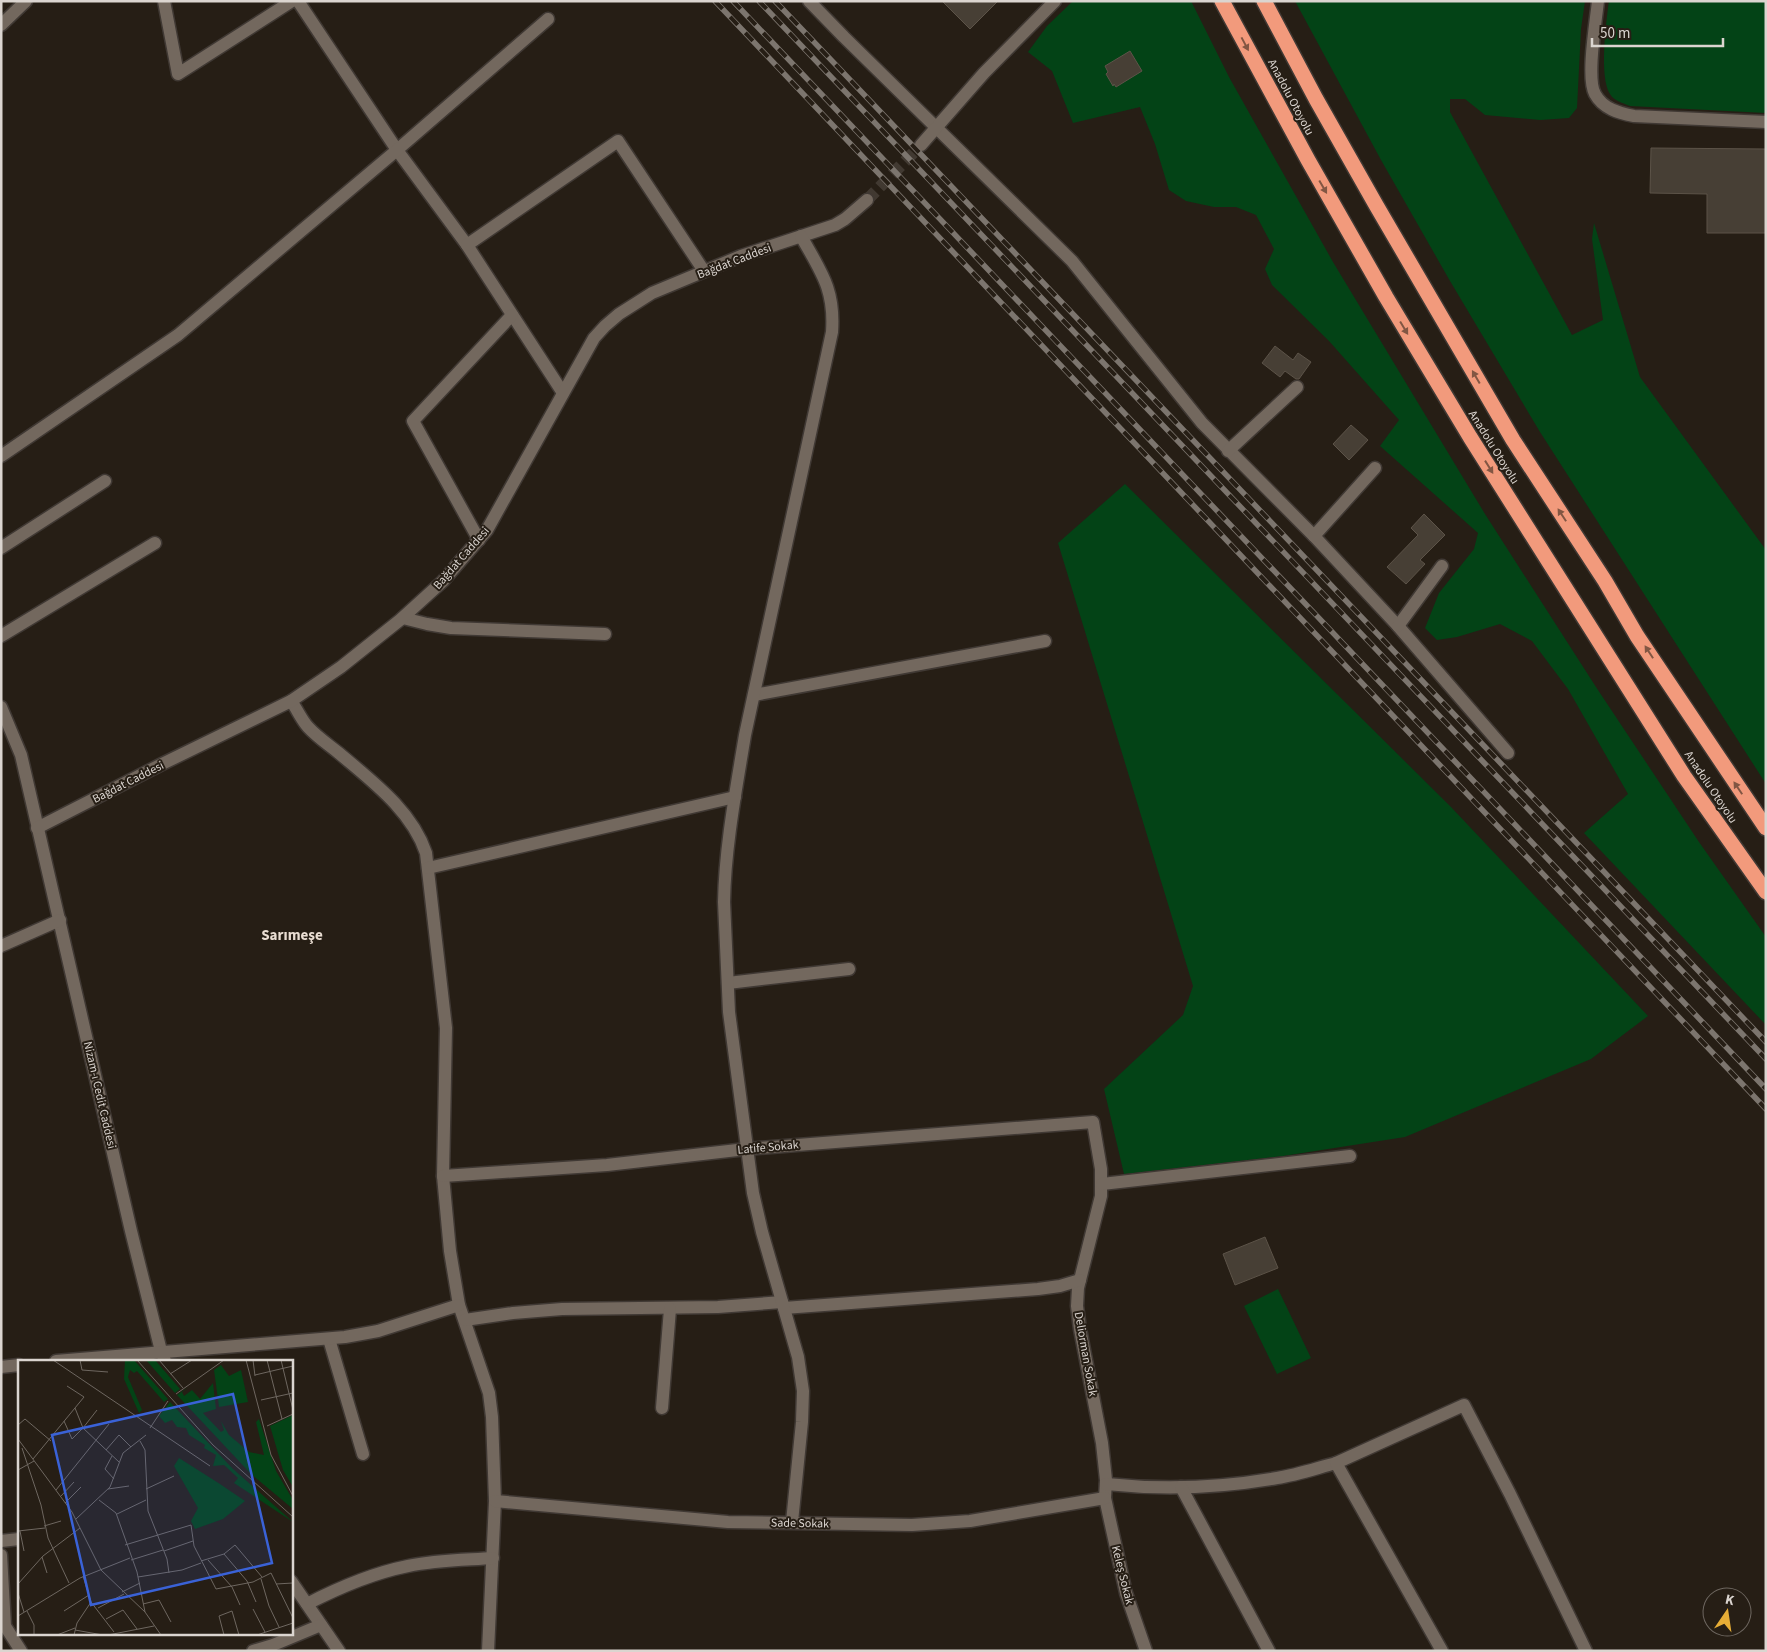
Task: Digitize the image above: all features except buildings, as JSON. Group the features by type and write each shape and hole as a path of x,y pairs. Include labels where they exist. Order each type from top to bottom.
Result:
{"highway":[{"name":"Anadolu Otoyolu","path":"1222,1 1312,169 1465,429 1684,776 1766,892"},
{"name":"Anadolu Otoyolu","path":"1264,1 1362,180 1513,440 1605,581 1637,636 1766,828"}],"street":[{"path":"1,25 26,1"},
{"path":"164,1 178,74 292,1"},
{"path":"298,1 397,150 467,245 563,393"},
{"path":"809,1 1072,261 1202,423 1314,536 1398,626 1508,753"},
{"path":"921,145 984,73 1055,1"},
{"path":"1598,1 1592,80 1594,93 1603,104 1616,112 1634,116 1766,122"},
{"path":"1,456 178,335 397,150 548,18"},
{"path":"467,245 618,140 704,271"},
{"name":"Bağdat Caddesi","path":"37,828 153,768 291,701 341,667 402,618 443,581 479,540 500,508 594,338 604,326 619,314 652,293 704,271 741,256 835,225 867,200"},
{"path":"792,1522 802,1422 803,1391 798,1357 762,1232 753,1193 729,1012 724,886 745,735 832,332 832,302 829,290 801,236"},
{"path":"479,540 413,421 512,315"},
{"path":"1228,451 1297,387"},
{"path":"1314,536 1375,468"},
{"path":"1,548 105,481"},
{"path":"1,636 155,543"},
{"path":"1398,626 1442,566"},
{"path":"402,618 451,628 605,634"},
{"path":"754,695 1045,641"},
{"path":"291,701 312,731 382,791 403,812 421,839 428,868 446,1028 444,1176 450,1250 459,1305 489,1393 494,1443 495,1500 488,1651"},
{"name":"Nizam-ı Cedit Caddesi","path":"1,707 21,755 131,1231 163,1356"},
{"path":"428,868 735,797"},
{"path":"1,946 60,920"},
{"path":"728,983 849,969"},
{"name":"Latife Sokak","path":"444,1176 607,1165 746,1148 1094,1122"},
{"name":"Deliorman Sokak","path":"1094,1122 1102,1184 1097,1217 1080,1280 1077,1306 1102,1443 1106,1484 1105,1498"},
{"path":"1102,1184 1350,1156"},
{"path":"464,1320 513,1312 562,1309 783,1305 1038,1289 1060,1286 1080,1280"},
{"path":"77,1360 163,1356 329,1339 378,1331 459,1305"},
{"path":"662,1408 670,1308"},
{"path":"329,1339 363,1454"},
{"path":"1,1367 18,1365"},
{"path":"1106,1484 1181,1487 1226,1485 1279,1478 1336,1463 1464,1405 1510,1494 1586,1651"},
{"path":"1336,1463 1442,1651"},
{"path":"1181,1487 1269,1651"},
{"name":"Sade Sokak","path":"495,1500 728,1522 912,1526 970,1521 1105,1498"},
{"name":"Keleş Sokak","path":"1105,1498 1126,1594 1146,1651"},
{"path":"1,1541 18,1539"},
{"path":"1,1555 3,1628 21,1651"},
{"path":"307,1604 325,1594 369,1577 407,1566 432,1562 493,1558"},
{"path":"292,1582 339,1651"},
{"path":"253,1651 273,1645 321,1625"}],"green space":[{"path":"1073,1 1191,1 1229,77 1333,262 1485,514 1596,687 1699,842 1766,937 1766,1025 1584,833 1628,794 1568,689 1532,641 1500,624 1457,637 1437,640 1425,628 1439,593 1474,549 1478,533 1380,446 1399,420 1329,341 1272,285 1265,269 1274,249 1256,215 1236,207 1214,207 1186,201 1169,190 1155,144 1140,107 1073,123 1052,71 1028,52 1047,26"},
{"path":"1295,1 1585,1 1581,29 1577,108 1569,118 1540,120 1485,115 1465,99 1450,99 1450,112 1572,335 1603,320 1592,239 1594,223 1640,377 1766,550 1766,784 1540,432 1381,160"},
{"path":"1609,1 1766,1 1766,113 1630,106 1619,102 1610,94 1605,75 1605,35"},
{"path":"1125,484 1451,807 1648,1016 1591,1059 1405,1137 1283,1156 1124,1174 1104,1089 1183,1015 1193,986 1058,543"},
{"path":"1278,1289 1311,1358 1277,1374 1244,1306"}],"tunnel":[{"path":"867,200 921,145"}],"railway":[{"path":"715,1 1766,1109"},
{"path":"733,1 1766,1089"},
{"path":"759,1 1766,1059"},
{"path":"775,1 1766,1042"}],"district":[{"name":"Sarımeşe","path":"292,935"}]}
